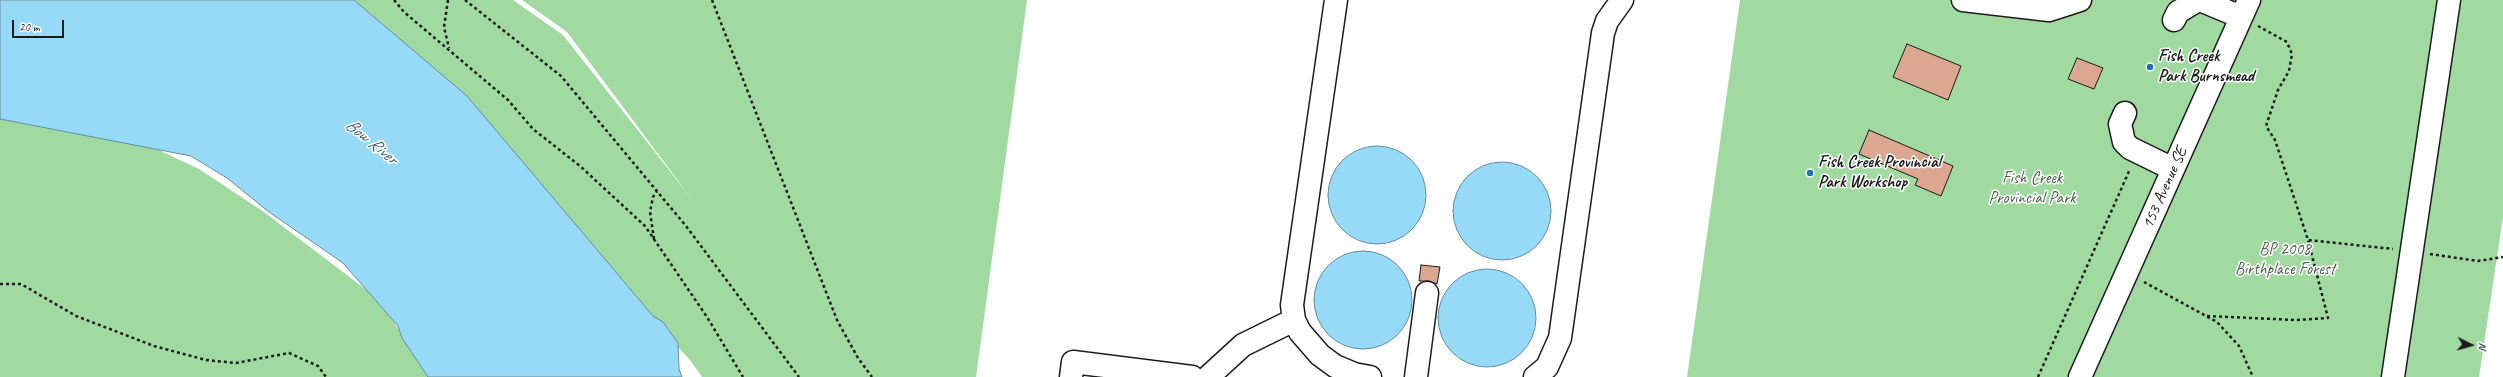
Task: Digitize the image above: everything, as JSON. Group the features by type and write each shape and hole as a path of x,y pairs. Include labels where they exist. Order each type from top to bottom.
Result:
{"lane":[{"path":"1336,0 1292,305 1294,320 1300,332 1320,355 1348,371 1370,377"},
{"path":"1535,377 1547,367 1560,338 1603,33 1607,21 1622,0"},
{"path":"1963,0 2034,10 2049,10 2080,0"},
{"path":"2174,20 2178,12 2199,0 2245,8"},
{"path":"2393,377 2449,0"},
{"name":"153 Avenue SE","path":"2080,377 2245,8"},
{"path":"2125,113 2120,124 2124,142 2138,152 2173,169"},
{"path":"1416,377 1427,293"},
{"path":"1208,377 1242,345 1294,320"},
{"path":"1071,377 1073,362 1192,377"}],"path":[{"path":"394,0 404,12 508,100 533,129 580,166 630,212 655,240 707,316 743,377"},
{"path":"448,0 444,27 449,49"},
{"path":"465,0 561,76 657,191 725,276 799,377"},
{"path":"712,0 837,320 858,358 872,377"},
{"path":"2208,316 2235,316 2296,320 2328,318 2308,240 2275,140 2266,126 2278,90 2289,71 2292,54 2287,42 2245,8"},
{"path":"2038,377 2138,152"},
{"path":"655,240 650,212 653,197 657,191"},
{"path":"2308,240 2411,251 2478,261 2503,257"},
{"path":"2127,273 2217,322 2239,346 2252,377"},
{"path":"0,284 21,284 76,316 154,346 206,360 236,363 289,353 318,366 326,377"}],"green space":[{"path":"338,0 513,0 563,35 691,198 567,32 522,0 1027,0 976,377 702,377 690,360 587,251"},
{"name":"Fish Creek Provincial Park","path":"1740,0 2503,0 2503,217 2479,377 1687,377"},
{"path":"0,32 163,152 199,169 264,212 381,301 428,377 0,377"}],"water":[{"name":"Bow River","path":"0,0 354,0 467,96 653,316 663,322 678,343 679,369 682,377 428,377 402,338 398,326 343,263 269,212 227,178 191,156 0,119"},
{"path":"1377,146 1396,150 1412,160 1422,176 1426,195 1422,214 1412,230 1396,240 1377,244 1358,240 1342,230 1332,214 1328,195 1332,176 1342,160 1358,150"},
{"path":"1502,162 1521,166 1537,176 1547,192 1551,211 1547,230 1537,246 1521,256 1502,260 1483,256 1467,246 1457,230 1453,211 1457,192 1467,176 1483,166"},
{"path":"1363,251 1382,255 1398,265 1408,281 1412,300 1408,319 1398,335 1382,345 1363,349 1344,345 1328,335 1318,319 1314,300 1318,281 1328,265 1344,255"},
{"path":"1487,269 1506,273 1522,283 1532,299 1536,318 1532,337 1522,353 1506,363 1487,367 1468,363 1452,353 1442,337 1438,318 1442,299 1452,283 1468,273"}],"building":[{"path":"1907,44 1961,66 1948,100 1893,77"},
{"path":"2077,58 2103,68 2094,89 2068,79"},
{"path":"1869,130 1953,166 1941,196 1915,185 1918,179 1859,154"},
{"path":"1421,265 1440,267 1437,284 1429,281 1419,281"}],"place":[{"name":"Fish Creek Park Burnsmead","path":"2150,67"},
{"name":"Fish Creek Provincial Park Workshop","path":"1810,173"}],"park label":[{"name":"BP 2008 Birthplace Forest","path":"2285,260"}]}
